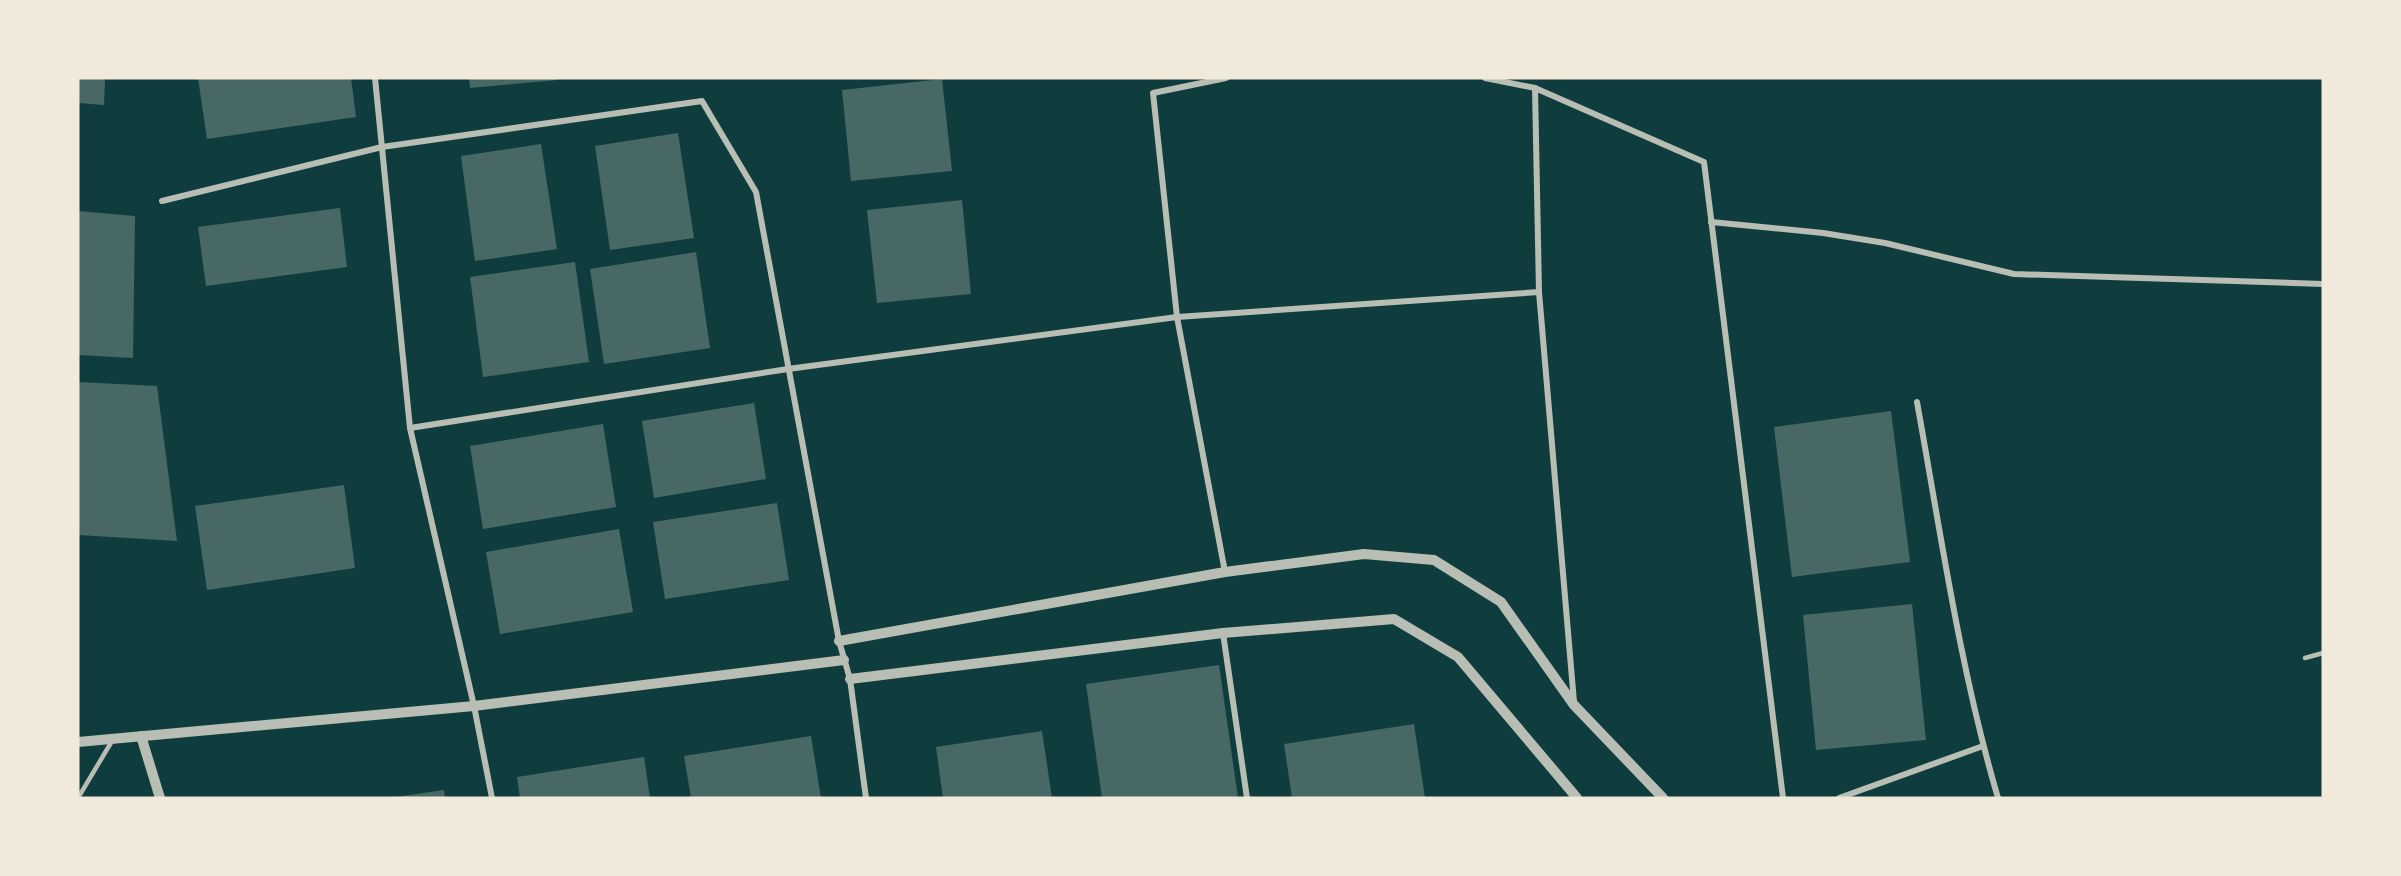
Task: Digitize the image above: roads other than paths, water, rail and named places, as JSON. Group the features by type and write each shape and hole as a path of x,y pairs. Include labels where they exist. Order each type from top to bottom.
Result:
{"street":[{"path":"375,78 410,428 474,706 492,798"},
{"path":"1225,572 1177,317 1153,93 1226,78"},
{"path":"1485,78 1535,88 1704,162 1783,798"},
{"path":"1535,88 1539,292 1574,705"},
{"path":"162,201 382,147 702,101 756,192 839,641 850,679 866,798"},
{"path":"1711,222 1823,233 1885,243 2014,274 2323,284"},
{"path":"410,428 788,369 1177,317 1539,292"},
{"path":"1917,402 1961,652 1998,798"},
{"path":"839,641 1225,572 1364,554 1434,560 1501,602 1574,705 1663,798"},
{"path":"850,679 1223,633 1394,619 1458,657 1577,798"},
{"path":"1223,633 1247,798"},
{"path":"78,742 474,706 844,660"},
{"path":"141,736 160,798"},
{"path":"1839,798 1983,746"}],"lane":[{"path":"2305,658 2323,653"},
{"path":"78,798 113,739"}]}
